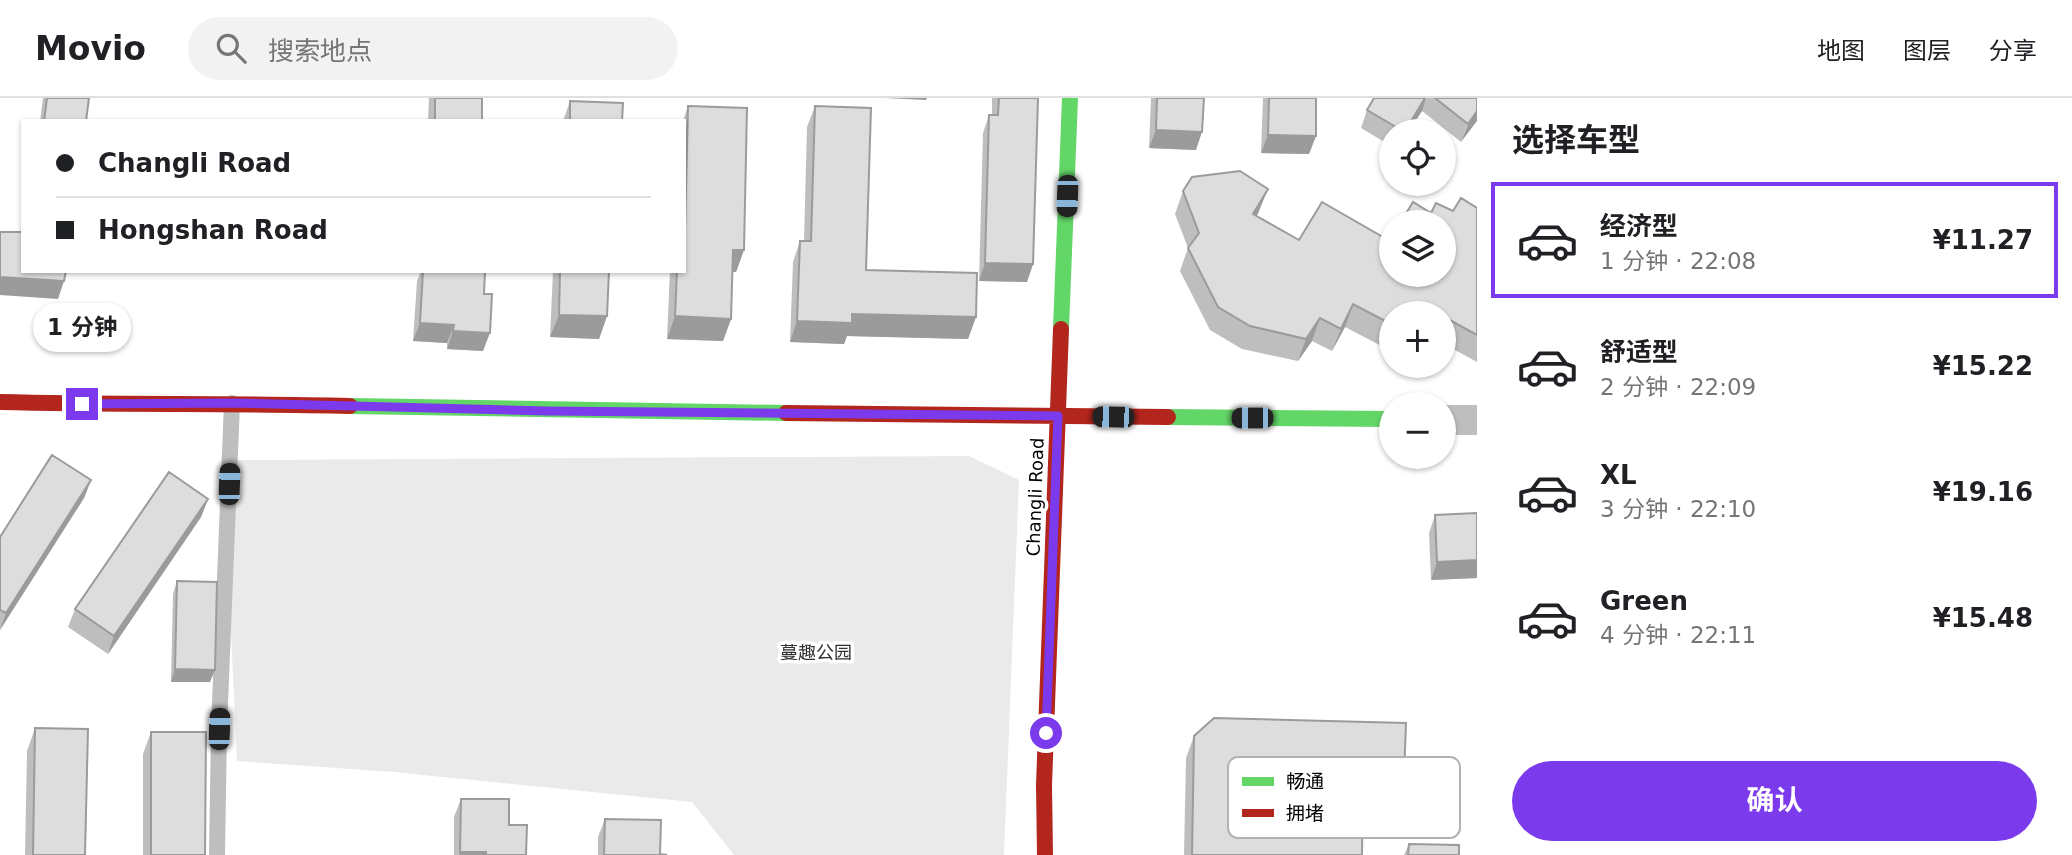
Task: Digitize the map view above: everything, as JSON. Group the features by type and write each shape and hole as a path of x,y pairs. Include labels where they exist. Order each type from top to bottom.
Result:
{"street":[{"name":"Changli Road","path":"1045,855 1045,772 1070,98"},
{"path":"0,402 109,405 232,403 547,411 1379,419"},
{"path":"1456,420 1477,420"}],"lane":[{"path":"217,855 219,729 232,403"}],"green space":[{"name":"蔓趣公园","path":"969,456 1019,480 1004,855 734,855 692,802 394,772 237,761 228,570 238,460"}],"building":[{"path":"47,98 89,98 86,119 44,119"},
{"path":"435,98 482,98 482,119 435,119"},
{"path":"999,98 1038,98 1033,264 985,263 989,115 998,115"},
{"path":"1157,98 1204,98 1202,132 1156,130"},
{"path":"1269,98 1316,98 1316,136 1268,135"},
{"path":"1374,98 1425,98 1412,119 1382,119 1367,110"},
{"path":"1435,98 1477,98 1477,111 1468,124"},
{"path":"570,101 623,103 622,119 570,119"},
{"path":"688,106 747,108 744,250 733,250 731,319 675,316 677,273 686,273"},
{"path":"815,106 871,108 866,270 977,273 976,317 852,314 852,323 797,321 800,241 811,241"},
{"path":"1240,171 1268,189 1253,214 1299,240 1322,202 1379,235 1379,287 1456,287 1456,210 1454,210 1461,198 1477,208 1477,335 1456,324 1456,301 1379,301 1379,318 1353,304 1341,329 1320,318 1306,339 1250,326 1218,307 1188,248 1199,233 1183,191 1192,177"},
{"path":"1413,202 1426,210 1408,210"},
{"path":"1436,203 1451,210 1432,210"},
{"path":"0,232 21,232 21,273 66,273 64,281 0,277"},
{"path":"423,273 485,273 484,294 492,294 490,333 453,331 454,325 420,323"},
{"path":"560,273 609,273 607,316 559,315"},
{"path":"52,455 91,480 6,613 0,610 0,537"},
{"path":"169,472 208,499 114,636 75,609"},
{"path":"1477,513 1477,560 1437,562 1435,515"},
{"path":"177,581 217,582 215,670 175,669"},
{"path":"1214,718 1406,723 1405,757 1228,757 1228,838 1362,838 1362,855 1192,855 1194,736"},
{"path":"35,728 88,729 85,855 33,855"},
{"path":"151,732 206,732 205,855 151,855"},
{"path":"461,799 509,799 509,825 527,825 526,855 460,852"},
{"path":"605,819 661,820 660,854 667,855 604,855"},
{"path":"1409,844 1459,845 1459,855 1408,855"}],"traffic: fast":[{"path":"1061,329 1070,98"},
{"path":"350,406 786,413"},
{"path":"1168,417 1379,419"}],"traffic: jam":[{"path":"1045,855 1044,785 1061,329"},
{"path":"0,402 350,406"},
{"path":"786,413 1168,417"}],"route":[{"path":"82,404 232,403 547,411 1058,416 1046,733"}]}
